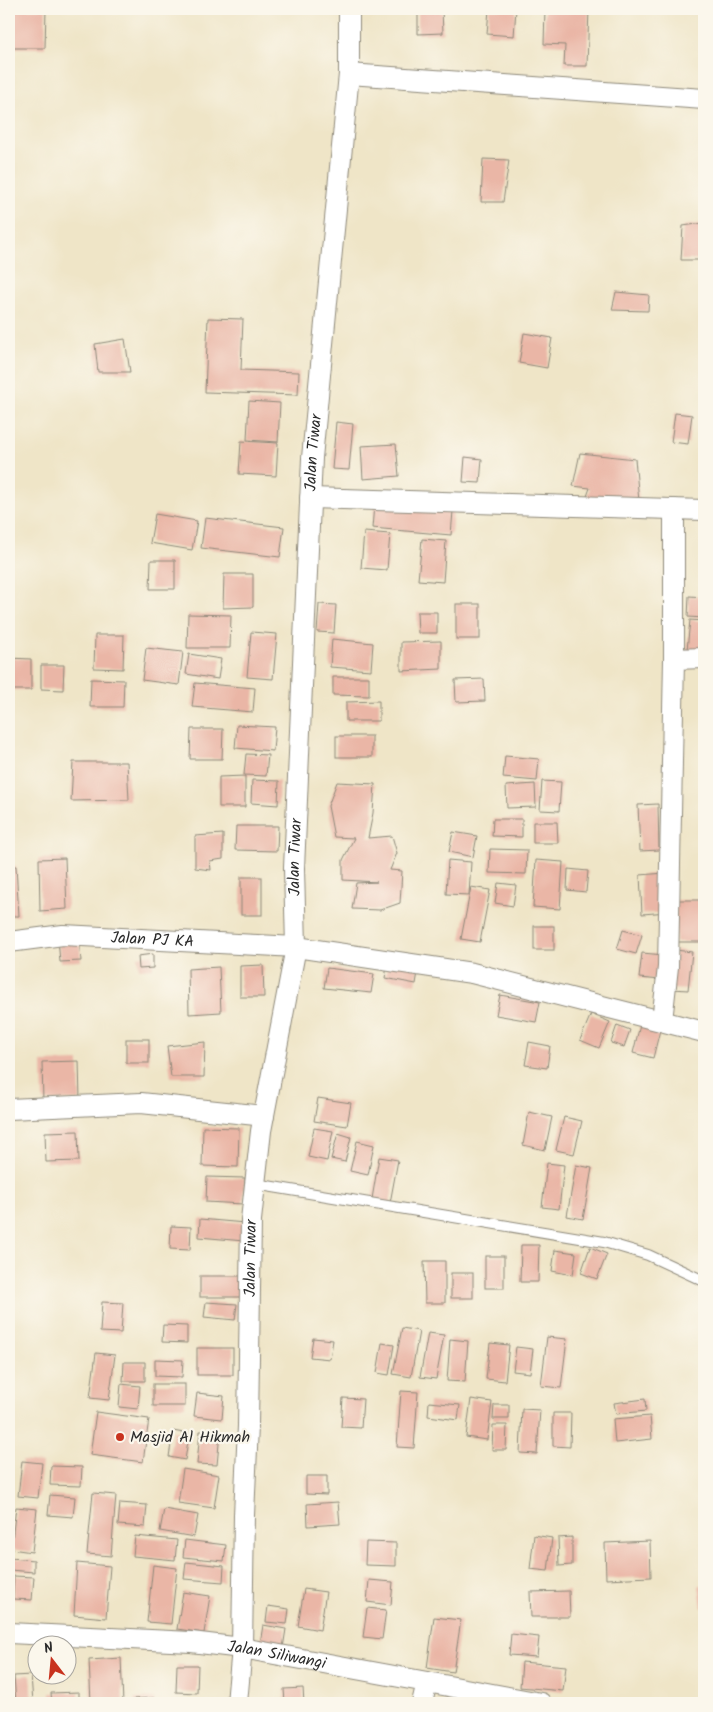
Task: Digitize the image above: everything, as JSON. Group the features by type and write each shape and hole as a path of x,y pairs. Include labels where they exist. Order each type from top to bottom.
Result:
{"street":[{"name":"Jalan Tiwar","path":"237,1703 242,1648 251,1220 264,1116 296,947 294,868 312,458 349,74 349,9"},
{"path":"349,74 704,99"},
{"path":"310,498 704,510"},
{"path":"662,1021 668,968 674,659 674,509"},
{"path":"674,659 704,658"},
{"name":"Jalan PJ KA","path":"9,942 63,935 296,947 472,973 704,1032"},
{"path":"9,1110 133,1103 264,1116"},
{"name":"Jalan Siliwangi","path":"9,1633 191,1642 242,1648 541,1703"},
{"path":"422,1703 427,1682"}],"lane":[{"path":"255,1184 604,1242 648,1255 704,1281"}],"building":[{"path":"9,9 46,9 45,48 9,48"},
{"path":"418,9 442,9 443,33 418,34"},
{"path":"489,9 516,9 514,36 487,34"},
{"path":"545,9 589,9 587,66 564,66 565,45 544,44"},
{"path":"483,159 509,160 503,202 481,202"},
{"path":"704,223 704,260 681,260 683,226"},
{"path":"616,292 649,295 648,311 612,310"},
{"path":"208,318 243,319 241,370 299,372 298,395 205,392"},
{"path":"524,333 552,338 547,368 519,363"},
{"path":"125,339 130,372 98,372 95,344"},
{"path":"249,401 280,403 278,442 247,440"},
{"path":"675,413 692,415 688,444 671,442"},
{"path":"336,422 353,424 349,470 332,469"},
{"path":"241,441 278,443 276,476 239,474"},
{"path":"396,444 399,476 363,479 361,446"},
{"path":"580,453 635,459 639,501 586,499 590,488 573,486"},
{"path":"465,457 482,459 480,483 463,482"},
{"path":"374,505 453,511 451,535 372,528"},
{"path":"155,514 197,521 192,550 150,543"},
{"path":"205,518 284,527 280,557 201,548"},
{"path":"364,532 390,534 387,570 361,568"},
{"path":"422,539 446,541 443,582 418,580"},
{"path":"151,560 175,560 175,589 150,589"},
{"path":"224,574 253,574 253,607 223,608"},
{"path":"689,596 704,597 704,618 688,617"},
{"path":"319,604 336,605 334,633 317,632"},
{"path":"456,604 480,604 480,639 456,639"},
{"path":"417,612 437,612 437,633 418,633"},
{"path":"188,614 231,615 230,648 187,648"},
{"path":"690,620 704,621 704,652 687,650"},
{"path":"251,632 277,634 273,679 247,677"},
{"path":"95,635 124,635 123,669 94,668"},
{"path":"332,639 373,643 371,670 330,667"},
{"path":"441,641 441,669 401,671 401,642"},
{"path":"146,648 183,652 179,685 142,680"},
{"path":"189,654 221,659 218,679 186,674"},
{"path":"9,658 31,659 31,690 9,690"},
{"path":"41,665 64,665 63,690 41,689"},
{"path":"333,677 369,677 369,696 333,695"},
{"path":"91,679 124,680 123,707 90,707"},
{"path":"484,679 485,701 456,702 455,680"},
{"path":"195,683 255,688 253,712 192,707"},
{"path":"379,701 379,721 346,721 346,702"},
{"path":"237,725 275,727 273,751 235,748"},
{"path":"191,729 223,729 222,759 190,759"},
{"path":"336,736 372,736 372,757 336,757"},
{"path":"246,754 268,755 266,776 244,775"},
{"path":"505,756 539,759 537,781 503,778"},
{"path":"73,762 127,762 129,800 71,801"},
{"path":"245,776 245,807 219,807 219,777"},
{"path":"252,780 279,781 278,805 251,803"},
{"path":"542,781 561,782 559,811 540,810"},
{"path":"337,782 375,784 373,813 368,838 392,836 397,853 390,870 402,871 400,903 380,910 352,909 356,883 377,882 343,880 343,860 354,838 334,837 328,806"},
{"path":"535,784 536,807 507,808 506,786"},
{"path":"658,804 659,850 640,851 638,805"},
{"path":"493,819 522,819 522,837 492,836"},
{"path":"533,822 557,822 558,843 533,843"},
{"path":"236,826 278,826 277,851 235,850"},
{"path":"453,832 477,836 473,857 449,852"},
{"path":"223,834 223,859 210,861 211,870 195,868 195,836"},
{"path":"490,849 527,850 526,874 489,873"},
{"path":"65,858 67,909 40,911 39,859"},
{"path":"448,860 471,862 469,895 446,894"},
{"path":"536,860 563,862 560,909 533,907"},
{"path":"9,866 16,866 19,916 9,916"},
{"path":"568,869 588,871 586,892 567,890"},
{"path":"665,873 668,912 642,914 640,875"},
{"path":"241,877 262,877 262,915 241,915"},
{"path":"498,883 516,885 513,906 495,903"},
{"path":"471,887 490,890 480,942 461,939"},
{"path":"675,900 702,900 702,942 676,942"},
{"path":"534,926 554,926 554,950 534,950"},
{"path":"623,930 642,935 636,954 617,949"},
{"path":"79,937 81,961 60,962 58,939"},
{"path":"675,950 692,952 688,990 671,989"},
{"path":"642,953 664,955 661,980 639,978"},
{"path":"153,954 153,968 139,969 138,956"},
{"path":"388,961 419,966 416,984 385,978"},
{"path":"263,965 264,997 240,997 240,966"},
{"path":"219,967 221,1012 189,1014 188,969"},
{"path":"327,968 374,974 371,993 324,988"},
{"path":"500,995 540,1002 536,1022 496,1015"},
{"path":"591,1014 610,1022 599,1048 580,1040"},
{"path":"641,1021 661,1026 653,1058 633,1053"},
{"path":"617,1025 630,1030 624,1047 611,1043"},
{"path":"126,1039 149,1039 149,1063 126,1063"},
{"path":"205,1042 204,1077 171,1077 167,1046"},
{"path":"529,1042 550,1046 547,1068 525,1065"},
{"path":"79,1061 80,1100 43,1101 42,1062"},
{"path":"318,1098 351,1103 347,1126 314,1121"},
{"path":"529,1112 552,1117 545,1150 523,1145"},
{"path":"564,1117 582,1121 574,1154 556,1150"},
{"path":"203,1127 239,1128 238,1167 202,1166"},
{"path":"314,1128 333,1131 327,1161 308,1157"},
{"path":"78,1131 79,1161 46,1162 45,1132"},
{"path":"338,1133 351,1137 345,1162 331,1159"},
{"path":"357,1141 374,1145 368,1175 350,1171"},
{"path":"379,1157 398,1160 390,1203 372,1199"},
{"path":"547,1163 564,1165 559,1209 542,1207"},
{"path":"576,1165 592,1168 583,1219 567,1216"},
{"path":"207,1177 245,1178 243,1204 206,1202"},
{"path":"200,1219 245,1223 244,1241 199,1237"},
{"path":"171,1226 191,1227 190,1250 170,1249"},
{"path":"521,1245 539,1245 538,1282 520,1282"},
{"path":"590,1247 607,1254 597,1279 581,1273"},
{"path":"555,1250 576,1253 573,1275 552,1271"},
{"path":"485,1256 504,1256 504,1288 485,1288"},
{"path":"424,1261 445,1261 445,1303 425,1303"},
{"path":"451,1273 473,1273 473,1298 451,1298"},
{"path":"200,1276 241,1276 241,1297 200,1297"},
{"path":"102,1302 123,1303 121,1333 100,1332"},
{"path":"206,1302 237,1304 235,1320 204,1317"},
{"path":"163,1325 187,1326 187,1343 162,1342"},
{"path":"402,1328 419,1331 411,1377 393,1374"},
{"path":"428,1333 444,1335 436,1379 420,1377"},
{"path":"547,1337 567,1339 561,1388 541,1386"},
{"path":"313,1338 333,1340 330,1359 310,1357"},
{"path":"450,1339 468,1341 465,1382 447,1381"},
{"path":"382,1343 394,1345 389,1375 377,1373"},
{"path":"490,1343 509,1345 505,1381 486,1379"},
{"path":"516,1347 533,1349 530,1373 513,1371"},
{"path":"197,1348 233,1348 233,1375 197,1375"},
{"path":"96,1353 115,1355 109,1400 90,1398"},
{"path":"155,1359 183,1360 182,1377 155,1376"},
{"path":"124,1362 145,1362 145,1381 123,1381"},
{"path":"121,1384 140,1386 138,1409 119,1407"},
{"path":"153,1384 185,1384 185,1406 153,1406"},
{"path":"401,1391 418,1392 414,1448 397,1447"},
{"path":"197,1393 224,1396 222,1419 194,1416"},
{"path":"343,1398 363,1399 361,1428 341,1427"},
{"path":"471,1399 492,1402 487,1440 466,1437"},
{"path":"645,1399 646,1411 616,1414 614,1403"},
{"path":"429,1402 460,1405 458,1420 428,1416"},
{"path":"494,1405 509,1405 509,1419 493,1419"},
{"path":"522,1409 540,1410 537,1454 520,1453"},
{"name":"Masjid Al Hikmah","path":"96,1412 149,1419 143,1462 90,1455"},
{"path":"553,1413 571,1413 570,1447 553,1446"},
{"path":"650,1416 652,1439 615,1443 613,1419"},
{"path":"493,1425 507,1425 506,1450 492,1450"},
{"path":"173,1431 189,1434 185,1460 169,1457"},
{"path":"200,1431 220,1433 217,1465 197,1464"},
{"path":"22,1461 42,1463 38,1498 18,1496"},
{"path":"51,1466 82,1467 81,1486 50,1485"},
{"path":"183,1469 219,1475 214,1508 178,1503"},
{"path":"306,1476 327,1476 327,1495 306,1494"},
{"path":"93,1493 116,1495 111,1556 87,1554"},
{"path":"50,1495 75,1497 73,1517 48,1515"},
{"path":"338,1502 340,1524 308,1526 307,1504"},
{"path":"120,1503 147,1505 145,1527 118,1525"},
{"path":"16,1507 37,1509 32,1552 11,1549"},
{"path":"164,1509 198,1515 194,1537 160,1531"},
{"path":"534,1535 552,1538 548,1571 530,1569"},
{"path":"135,1536 177,1540 175,1560 133,1556"},
{"path":"572,1537 572,1565 559,1566 558,1538"},
{"path":"185,1540 226,1545 224,1561 183,1557"},
{"path":"650,1541 651,1577 606,1579 605,1543"},
{"path":"366,1542 396,1543 396,1566 365,1565"},
{"path":"10,1558 34,1560 34,1572 9,1570"},
{"path":"186,1562 224,1566 223,1582 184,1579"},
{"path":"77,1563 110,1566 106,1618 74,1615"},
{"path":"153,1565 177,1568 171,1624 147,1622"},
{"path":"14,1576 34,1577 32,1600 13,1599"},
{"path":"369,1580 393,1582 391,1605 367,1602"},
{"path":"699,1585 704,1585 704,1608 702,1608"},
{"path":"304,1589 326,1592 320,1630 298,1626"},
{"path":"569,1591 570,1617 531,1617 530,1592"},
{"path":"183,1592 210,1596 204,1633 177,1629"},
{"path":"268,1606 289,1609 287,1624 266,1622"},
{"path":"367,1608 386,1610 382,1639 363,1637"},
{"path":"434,1617 461,1620 453,1672 427,1668"},
{"path":"263,1625 286,1629 283,1648 260,1644"},
{"path":"511,1634 539,1637 537,1657 509,1655"},
{"path":"121,1658 123,1703 91,1703 89,1660"},
{"path":"522,1662 566,1666 563,1691 520,1687"},
{"path":"177,1665 198,1665 197,1693 176,1692"},
{"path":"9,1671 11,1671 13,1703 9,1703"},
{"path":"28,1675 28,1684 32,1684 33,1703 16,1703 14,1676"},
{"path":"303,1688 304,1703 285,1703 284,1689"},
{"path":"79,1692 79,1703 52,1703 51,1693"},
{"path":"154,1698 155,1703 135,1703 134,1699"},
{"path":"356,1700 379,1702 356,1703"}],"place":[{"name":"Masjid Al Hikmah","path":"120,1437"}]}
